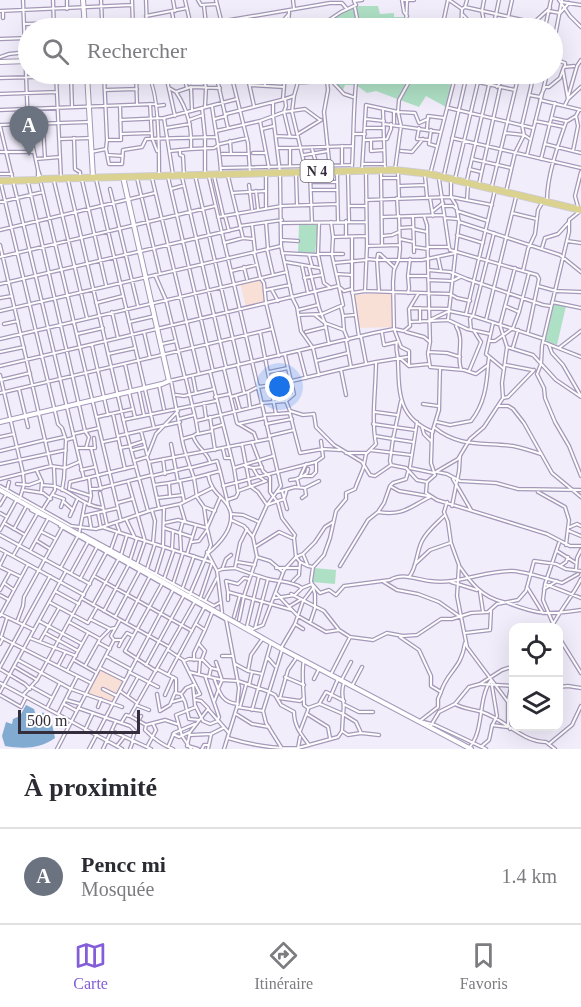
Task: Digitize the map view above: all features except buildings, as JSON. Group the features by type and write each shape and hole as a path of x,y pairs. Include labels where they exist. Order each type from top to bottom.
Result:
{"main road":[{"name":"N 4","path":"0,181 13,177 28,180 250,170 383,168 428,174 580,210"}],"street":[{"path":"22,0 24,18"},
{"path":"53,0 54,18"},
{"path":"67,0 67,9"},
{"path":"83,0 84,18"},
{"path":"101,0 102,18"},
{"path":"132,0 133,18"},
{"path":"146,0 146,16 187,9"},
{"path":"173,0 174,18"},
{"path":"185,0 189,18"},
{"path":"198,0 200,5 204,6 217,4"},
{"path":"216,0 221,18"},
{"path":"293,0 294,9"},
{"path":"285,18 294,9 329,2 344,4 362,0"},
{"path":"405,0 414,0"},
{"path":"405,0 407,16"},
{"path":"405,0 404,12 407,16"},
{"path":"444,18 449,0 463,8 508,18 512,0"},
{"path":"462,18 467,0"},
{"path":"484,0 482,11 484,18"},
{"path":"486,18 493,13 499,0"},
{"path":"354,1 357,18"},
{"path":"560,1 581,27"},
{"path":"559,18 560,1"},
{"path":"540,18 551,4 560,1 581,5"},
{"path":"307,2 307,7"},
{"path":"560,13 569,3"},
{"path":"344,4 347,9"},
{"path":"551,4 560,13"},
{"path":"3,18 2,11 132,5"},
{"path":"204,6 205,18"},
{"path":"332,18 354,6"},
{"path":"447,6 457,6"},
{"path":"252,18 289,13"},
{"path":"288,18 289,13"},
{"path":"493,13 494,18"},
{"path":"0,39 18,38"},
{"path":"0,57 18,54"},
{"path":"0,62 18,61"},
{"path":"563,69 565,63 579,64"},
{"path":"563,68 579,64"},
{"path":"565,105 579,64"},
{"path":"563,75 568,99"},
{"path":"0,78 18,77"},
{"path":"26,84 28,124 39,178 121,520"},
{"path":"57,84 61,157 58,178 62,215 87,318"},
{"path":"71,84 72,107"},
{"path":"88,84 94,177 154,428"},
{"path":"105,84 106,149 110,165 123,164 123,150 141,147 144,141 152,138 216,137"},
{"path":"136,84 137,105"},
{"path":"152,84 156,105 158,138 156,193 199,375"},
{"path":"168,84 174,116"},
{"path":"186,84 187,88"},
{"path":"205,84 205,148 216,173 232,193 243,238"},
{"path":"219,84 228,128"},
{"path":"233,84 251,154 250,170"},
{"path":"297,84 292,112 310,182 312,222"},
{"path":"328,84 324,119 328,151 335,168 337,182 338,222"},
{"path":"333,84 344,94 354,97"},
{"path":"346,237 356,84"},
{"path":"365,140 387,139 399,100 408,84"},
{"path":"433,216 426,185 453,84"},
{"path":"448,248 441,177 465,84"},
{"path":"448,320 459,220 451,197 453,180 477,84"},
{"path":"485,84 514,90"},
{"path":"478,186 494,118 498,84"},
{"path":"469,371 481,342 471,330 468,316 470,301 492,205 497,164 516,84"},
{"path":"506,192 515,153 524,135 522,125 532,84"},
{"path":"526,155 544,84"},
{"path":"540,98 545,87 553,84"},
{"path":"254,106 250,85 284,87 286,106 284,112 290,137"},
{"path":"466,200 469,169 489,85"},
{"path":"176,92 191,87 220,88"},
{"path":"191,87 192,111"},
{"path":"568,99 581,87"},
{"path":"169,88 176,92 188,112 192,136 191,149"},
{"path":"105,90 136,89"},
{"path":"0,94 57,92"},
{"path":"529,95 579,109 576,116 566,121 551,118"},
{"path":"214,120 240,110 294,96"},
{"path":"120,120 164,118 237,99"},
{"path":"273,102 280,169 282,253 292,297 298,310 301,331 313,348 319,375"},
{"path":"150,104 152,138 158,154"},
{"path":"541,159 555,104"},
{"path":"107,140 121,140 120,105"},
{"path":"0,110 164,105"},
{"path":"364,291 367,246 364,168 366,105 416,114 419,123"},
{"path":"212,106 216,137 220,144 213,195 281,486 267,504 253,536"},
{"path":"447,107 533,128"},
{"path":"216,131 260,121 284,112 307,109 320,120"},
{"path":"382,245 383,109"},
{"path":"391,465 393,439 401,401 393,291 394,267 399,259 400,245 396,170 401,126 396,112"},
{"path":"189,120 203,115"},
{"path":"411,127 428,119 429,116 444,118"},
{"path":"573,151 578,126 576,116"},
{"path":"164,118 170,151 171,189 238,491 236,496 226,500"},
{"path":"276,136 298,136 324,119"},
{"path":"366,119 441,132"},
{"path":"428,119 429,145 436,146"},
{"path":"260,121 268,171 266,208"},
{"path":"535,121 564,127"},
{"path":"523,271 528,249 532,245 538,207 545,201 553,162 566,121"},
{"path":"84,479 13,177 1,139 0,126 90,122"},
{"path":"43,123 45,158"},
{"path":"355,123 365,124"},
{"path":"166,128 190,124"},
{"path":"262,129 275,126"},
{"path":"365,128 384,128"},
{"path":"419,128 417,139 429,140"},
{"path":"122,134 152,133"},
{"path":"505,133 524,135 530,139"},
{"path":"354,134 365,134"},
{"path":"74,138 75,170 80,172 106,286"},
{"path":"60,139 91,138"},
{"path":"170,151 214,148 220,144 247,138"},
{"path":"452,138 581,170 575,198 580,210 571,217 561,232 553,237 545,238 542,248"},
{"path":"401,151 412,152 423,139"},
{"path":"371,140 371,151 384,150"},
{"path":"230,141 231,154"},
{"path":"545,144 581,153"},
{"path":"335,168 342,146"},
{"path":"277,148 353,146"},
{"path":"214,148 220,153 266,153"},
{"path":"290,148 297,205"},
{"path":"312,148 317,166"},
{"path":"92,152 106,149"},
{"path":"180,150 183,156 184,186 234,412 238,424 254,433 259,459 266,474 270,477 267,482 238,491"},
{"path":"303,155 328,151"},
{"path":"0,152 34,152"},
{"path":"170,156 180,154"},
{"path":"108,155 123,156"},
{"path":"36,159 61,157"},
{"path":"472,159 512,168"},
{"path":"307,170 317,166 335,168"},
{"path":"469,169 481,172"},
{"path":"216,173 218,194 228,231"},
{"path":"0,174 13,177"},
{"path":"194,174 238,366 250,408"},
{"path":"123,176 178,410 182,439 194,478 197,497 204,507 211,545 146,665"},
{"path":"136,176 160,274"},
{"path":"58,178 75,212 123,420 139,478 155,521 154,544 147,569"},
{"path":"381,178 398,178"},
{"path":"28,180 89,438 86,448"},
{"path":"0,181 54,410 65,439 62,490"},
{"path":"310,182 337,182"},
{"path":"249,185 252,211"},
{"path":"398,186 426,185"},
{"path":"171,189 184,186"},
{"path":"110,189 138,306"},
{"path":"311,190 337,190"},
{"path":"256,191 258,210"},
{"path":"232,193 266,191"},
{"path":"0,202 43,192"},
{"path":"0,230 156,193"},
{"path":"213,195 218,194"},
{"path":"486,320 516,195"},
{"path":"366,200 451,197 492,205"},
{"path":"218,217 282,206 337,204"},
{"path":"432,211 443,205 451,206 488,221"},
{"path":"1,257 215,206"},
{"path":"349,206 366,206"},
{"path":"512,213 537,219"},
{"path":"413,216 414,252"},
{"path":"424,216 428,248 429,364 431,368 461,369 478,373 488,365"},
{"path":"382,217 444,216 459,220 542,248 563,258 581,272"},
{"path":"266,222 267,249 273,275"},
{"path":"319,222 320,268 324,283 331,288"},
{"path":"331,222 332,255 343,303 341,307 351,367"},
{"path":"0,284 252,224 366,222"},
{"path":"502,398 508,397 541,362 543,340 550,306 556,291 569,222"},
{"path":"252,224 256,264 264,283 266,303 279,356"},
{"path":"383,236 413,228 427,232"},
{"path":"473,316 494,233"},
{"path":"457,235 483,243"},
{"path":"333,237 366,236"},
{"path":"352,237 352,291 366,363"},
{"path":"224,243 243,238 253,239"},
{"path":"400,239 414,242"},
{"path":"282,240 298,241"},
{"path":"567,241 581,243"},
{"path":"0,245 56,486 52,497 25,535 13,557"},
{"path":"367,246 400,245"},
{"path":"0,311 281,246"},
{"path":"442,246 444,256"},
{"path":"414,247 442,246 539,277 528,332"},
{"path":"334,263 428,258 455,252"},
{"path":"282,253 344,254"},
{"path":"379,292 378,254 394,267"},
{"path":"309,255 315,292 326,325 329,344"},
{"path":"438,257 441,271"},
{"path":"408,293 410,259"},
{"path":"285,262 320,268"},
{"path":"231,271 256,264"},
{"path":"302,266 308,293"},
{"path":"244,267 248,280"},
{"path":"452,506 460,456 468,442 484,427 502,398 507,347 500,325 515,268"},
{"path":"0,270 5,269"},
{"path":"428,270 450,272 550,306"},
{"path":"0,339 287,272"},
{"path":"489,341 495,341 513,328 529,273"},
{"path":"336,274 352,275"},
{"path":"155,275 166,300 190,395 197,434"},
{"path":"304,278 322,275"},
{"path":"408,276 428,276"},
{"path":"428,280 452,281 461,277"},
{"path":"265,291 290,285"},
{"path":"338,286 344,291 450,294 470,301"},
{"path":"0,366 338,286"},
{"path":"538,286 556,291 581,292"},
{"path":"271,289 278,301"},
{"path":"404,331 408,328 410,308 418,294"},
{"path":"0,298 12,296"},
{"path":"96,303 123,296"},
{"path":"552,302 581,308"},
{"path":"298,310 318,305"},
{"path":"505,306 519,312"},
{"path":"297,315 322,314 341,307"},
{"path":"410,308 449,310 473,316 528,332 549,345 581,357"},
{"path":"420,308 420,322"},
{"path":"429,310 435,316"},
{"path":"430,321 435,316 449,310"},
{"path":"112,312 118,338"},
{"path":"315,315 326,325 344,330"},
{"path":"343,316 355,315"},
{"path":"129,322 155,316"},
{"path":"410,322 448,320 456,325 490,334"},
{"path":"4,324 18,321"},
{"path":"507,327 516,321"},
{"path":"493,323 486,354 504,369"},
{"path":"306,332 326,325"},
{"path":"456,325 461,335 461,369"},
{"path":"77,334 103,328"},
{"path":"2,393 272,329"},
{"path":"0,422 394,329 424,337 430,342"},
{"path":"461,335 471,330"},
{"path":"513,348 518,330"},
{"path":"559,348 581,331"},
{"path":"144,332 150,358"},
{"path":"260,332 276,414"},
{"path":"382,332 384,345 397,342"},
{"path":"162,344 176,341"},
{"path":"397,342 409,351 409,366"},
{"path":"92,345 108,415"},
{"path":"549,345 581,396"},
{"path":"0,352 24,347"},
{"path":"507,347 531,353 556,380 581,396"},
{"path":"108,354 135,348"},
{"path":"299,351 306,378"},
{"path":"428,352 447,353 460,357"},
{"path":"316,361 348,353"},
{"path":"196,421 262,404 286,401 294,395 285,355"},
{"path":"123,420 165,410 178,410 230,395 236,396 258,387 408,356"},
{"path":"436,422 450,425 471,421 484,394 489,357"},
{"path":"399,358 409,366 429,364"},
{"path":"310,623 315,608 313,567 324,555 336,511 346,499 346,493 354,489 356,480 361,476 368,452 376,444 373,424 376,362"},
{"path":"124,364 135,417"},
{"path":"506,365 535,370"},
{"path":"269,372 288,368"},
{"path":"436,472 431,466 440,368"},
{"path":"341,370 346,395"},
{"path":"535,370 544,388 555,422 569,446 581,476"},
{"path":"0,530 24,485 14,434 2,393 1,378 30,373"},
{"path":"193,377 196,393"},
{"path":"278,378 292,419 299,453 330,442"},
{"path":"159,385 165,410"},
{"path":"19,389 28,427"},
{"path":"174,395 190,395 214,389"},
{"path":"139,390 144,415"},
{"path":"236,396 240,410"},
{"path":"401,401 407,413 422,426 448,437 486,446 515,447 541,454"},
{"path":"204,403 212,429 215,450"},
{"path":"423,404 438,406"},
{"path":"498,406 508,406 513,409 524,423 552,473 581,497"},
{"path":"97,417 133,409"},
{"path":"147,457 153,440 178,410"},
{"path":"238,424 290,412 303,415 314,414 315,425 330,442 364,465 367,473 375,476 391,465 436,472 457,480 496,483 518,489 581,490"},
{"path":"375,412 397,415"},
{"path":"113,414 125,469"},
{"path":"103,442 194,415"},
{"path":"266,424 292,419"},
{"path":"406,479 417,422"},
{"path":"373,424 415,430"},
{"path":"182,439 222,425"},
{"path":"422,426 427,438 433,442"},
{"path":"73,434 99,428"},
{"path":"149,462 215,450 294,430"},
{"path":"141,431 159,508"},
{"path":"0,437 14,434"},
{"path":"193,436 199,448 209,456 211,462"},
{"path":"374,436 413,442"},
{"path":"89,438 101,437"},
{"path":"0,451 45,440 74,438"},
{"path":"76,448 96,448 94,438"},
{"path":"120,448 144,441"},
{"path":"171,444 184,502"},
{"path":"242,444 250,486 267,504"},
{"path":"323,444 341,450"},
{"path":"223,486 316,462 323,457 323,444"},
{"path":"132,450 145,447"},
{"path":"91,448 101,489"},
{"path":"222,448 225,458 230,458"},
{"path":"0,464 66,450"},
{"path":"346,453 411,455"},
{"path":"234,468 273,456"},
{"path":"378,512 408,511 425,496 427,482 436,472 460,456"},
{"path":"135,461 147,457"},
{"path":"163,459 170,496"},
{"path":"90,489 101,489 139,478 218,461 231,520 228,531 221,537 218,546 207,553"},
{"path":"0,478 37,469 65,468 79,462"},
{"path":"290,480 312,476 316,472 316,462"},
{"path":"302,477 306,464"},
{"path":"91,496 69,488 70,482 136,466"},
{"path":"245,466 262,467"},
{"path":"81,470 95,467"},
{"path":"253,468 258,476 267,482 282,518 293,530 296,557 300,562 313,567"},
{"path":"37,469 42,485 40,493"},
{"path":"302,477 308,469"},
{"path":"409,469 416,479"},
{"path":"154,485 220,471"},
{"path":"208,474 212,489 228,505"},
{"path":"451,476 471,510"},
{"path":"60,568 79,534 82,516 91,496 89,478"},
{"path":"296,479 299,487"},
{"path":"340,566 368,520 384,503 393,483 406,479 427,482"},
{"path":"17,484 24,485 40,481"},
{"path":"128,481 145,541 137,564"},
{"path":"277,492 299,487 305,488 320,481"},
{"path":"0,505 9,482"},
{"path":"42,485 56,486 78,500 104,510"},
{"path":"390,486 399,491 447,502 452,506 462,506 547,534 566,545 581,548 576,563 579,574 572,595 553,622"},
{"path":"302,498 306,495 305,488"},
{"path":"0,489 140,570"},
{"path":"102,528 150,510 180,504 212,489"},
{"path":"267,504 284,498 287,489"},
{"path":"23,490 64,499 64,502 73,510"},
{"path":"282,491 287,509"},
{"path":"535,491 563,506 568,516 569,529 566,545"},
{"path":"14,529 31,492"},
{"path":"100,493 107,525"},
{"path":"157,498 183,495"},
{"path":"425,496 431,497"},
{"path":"191,542 199,541 207,529 220,498"},
{"path":"117,503 132,499"},
{"path":"70,516 78,500"},
{"path":"61,507 64,502"},
{"path":"447,502 444,511 451,543 459,565 480,592 483,612"},
{"path":"89,749 173,587 182,552 180,532 184,522 180,504"},
{"path":"126,623 153,576 163,547 164,507"},
{"path":"204,507 215,511"},
{"path":"82,516 118,508"},
{"path":"40,512 66,526 102,528 119,532 212,563"},
{"path":"0,513 7,517"},
{"path":"98,513 102,528"},
{"path":"231,514 244,515 259,522"},
{"path":"88,515 91,528"},
{"path":"409,577 422,539 445,515"},
{"path":"30,551 48,518"},
{"path":"126,519 136,538 130,560"},
{"path":"164,523 176,520 207,529"},
{"path":"231,520 247,529 253,536 257,557 239,620"},
{"path":"66,571 0,694 21,707 25,696 37,680 119,532 116,522"},
{"path":"246,627 255,628 263,625 286,567 296,557 303,554 325,527 333,522"},
{"path":"4,523 25,535"},
{"path":"569,529 577,524 581,526"},
{"path":"187,554 196,525"},
{"path":"17,622 24,597 50,549 66,526"},
{"path":"164,528 192,537"},
{"path":"235,568 240,543 247,529"},
{"path":"569,529 581,536"},
{"path":"41,531 56,539"},
{"path":"172,702 176,693 177,680 135,660 125,651 163,582 173,549 173,531"},
{"path":"255,547 279,532 294,538"},
{"path":"79,534 98,547 121,555 147,569 153,576"},
{"path":"0,535 90,584"},
{"path":"121,555 127,535"},
{"path":"36,541 50,549"},
{"path":"89,541 351,687 415,721 431,725 470,748 492,685"},
{"path":"70,573 89,541"},
{"path":"553,622 543,602 544,589 560,542"},
{"path":"415,564 430,550 451,543"},
{"path":"80,579 98,547"},
{"path":"0,549 84,595"},
{"path":"556,551 576,563"},
{"path":"6,553 0,566 21,578"},
{"path":"207,553 216,571 222,612"},
{"path":"303,554 308,566"},
{"path":"222,568 226,559 231,555"},
{"path":"185,594 194,556"},
{"path":"257,557 270,561 283,572"},
{"path":"560,566 568,558"},
{"path":"577,558 581,560"},
{"path":"93,605 118,559"},
{"path":"465,633 490,630 491,610 495,605 519,600 527,587 534,561 553,563 579,574"},
{"path":"237,562 255,565"},
{"path":"293,582 299,574 300,562"},
{"path":"130,716 197,601 212,563"},
{"path":"28,564 0,615 34,630"},
{"path":"104,611 129,565"},
{"path":"459,565 457,581 460,616 468,649 490,680 497,715 489,740 482,746"},
{"path":"276,567 299,568"},
{"path":"216,571 222,568 235,568 280,582 293,582 302,588"},
{"path":"115,617 140,570"},
{"path":"309,593 315,594 329,590 338,595 344,586 390,580 397,576 431,582 457,581 494,571 514,571 563,583 579,574"},
{"path":"0,590 10,572"},
{"path":"50,576 0,668 31,688 52,698"},
{"path":"94,576 192,631"},
{"path":"246,627 259,576"},
{"path":"168,675 196,624 217,578"},
{"path":"228,600 227,580 238,584 244,578 249,579"},
{"path":"255,628 268,579"},
{"path":"381,581 397,590 418,594 438,602 460,616"},
{"path":"457,581 493,599 544,614 581,610"},
{"path":"544,589 557,581"},
{"path":"4,583 14,590"},
{"path":"545,584 581,598"},
{"path":"219,586 226,586"},
{"path":"274,598 296,595 302,588 313,586"},
{"path":"313,586 320,592"},
{"path":"287,608 302,601 313,586"},
{"path":"527,587 544,614"},
{"path":"55,591 79,604"},
{"path":"228,592 292,610 326,632 339,630"},
{"path":"276,594 287,608"},
{"path":"291,594 326,613 329,620 350,637 373,640 383,634 417,635 440,619 451,619 491,610"},
{"path":"0,595 9,600"},
{"path":"234,616 240,595"},
{"path":"82,598 159,641 179,656 184,661 200,694 195,696 200,718 206,724 218,721"},
{"path":"281,747 265,721 263,711 281,648 296,624 302,601"},
{"path":"49,602 88,623 97,607"},
{"path":"205,605 214,606 221,602"},
{"path":"39,642 59,608"},
{"path":"194,660 194,653 213,612"},
{"path":"240,612 250,614"},
{"path":"0,644 7,618"},
{"path":"90,619 110,629"},
{"path":"227,619 238,681 238,706"},
{"path":"57,749 110,649 114,639 111,636 120,620"},
{"path":"39,621 82,644"},
{"path":"69,622 110,649"},
{"path":"196,624 205,630"},
{"path":"296,624 303,629"},
{"path":"85,666 99,640 110,629 116,627"},
{"path":"45,633 78,651"},
{"path":"68,671 88,633"},
{"path":"119,646 127,633 133,636"},
{"path":"397,636 419,650 431,676 431,686 441,692"},
{"path":"331,675 350,637"},
{"path":"1,638 91,683"},
{"path":"30,638 76,656"},
{"path":"224,749 238,706 248,685 252,653 263,638"},
{"path":"114,639 122,640"},
{"path":"420,721 438,707 438,699 446,680 462,658 466,640"},
{"path":"252,710 271,643"},
{"path":"199,644 205,651 199,675"},
{"path":"563,644 581,673"},
{"path":"58,667 65,653"},
{"path":"106,656 158,687"},
{"path":"222,656 233,656"},
{"path":"267,657 276,667"},
{"path":"297,657 285,677 278,698 281,705 294,712 294,719 300,733 309,745"},
{"path":"18,660 71,689 122,707"},
{"path":"74,660 97,673"},
{"path":"184,661 201,661 219,670"},
{"path":"304,661 302,669 304,705 308,708"},
{"path":"214,703 222,680 216,662"},
{"path":"329,700 351,662"},
{"path":"235,664 262,674"},
{"path":"15,667 37,680"},
{"path":"351,687 362,667"},
{"path":"431,725 439,712 455,704 469,687 490,680 509,667"},
{"path":"100,668 124,680"},
{"path":"211,668 207,677 219,717 218,721"},
{"path":"314,679 319,669"},
{"path":"189,672 222,680 238,681 270,692 278,698 300,701 304,698"},
{"path":"58,714 77,676"},
{"path":"128,695 138,677"},
{"path":"165,695 173,677"},
{"path":"285,677 304,685"},
{"path":"214,678 224,699 238,706 263,711"},
{"path":"490,680 508,702"},
{"path":"338,736 342,731 345,705 341,681"},
{"path":"0,683 122,749"},
{"path":"46,708 60,683"},
{"path":"480,684 509,686"},
{"path":"181,694 186,688 194,685"},
{"path":"563,687 581,688"},
{"path":"103,689 117,696"},
{"path":"119,690 149,710"},
{"path":"308,708 319,704 326,692 344,701"},
{"path":"176,693 181,694"},
{"path":"157,694 160,711 172,702 183,699"},
{"path":"181,694 190,719 200,718"},
{"path":"509,698 509,728"},
{"path":"98,707 101,699"},
{"path":"66,700 78,708"},
{"path":"196,700 201,701 229,734"},
{"path":"64,704 130,726 135,731 130,749"},
{"path":"319,704 356,722 361,733"},
{"path":"455,704 464,709 481,712 509,728"},
{"path":"345,705 360,712 373,712"},
{"path":"549,744 572,725 581,706"},
{"path":"187,746 186,737 178,725 176,715 196,707"},
{"path":"298,748 308,708"},
{"path":"187,746 186,737 208,709"},
{"path":"85,730 93,713"},
{"path":"235,714 249,723 269,727"},
{"path":"307,714 328,728 330,739"},
{"path":"121,723 126,715 146,726 165,720 178,725"},
{"path":"138,721 141,716"},
{"path":"130,726 134,718"},
{"path":"103,749 116,721"},
{"path":"261,726 265,721"},
{"path":"415,721 431,725 486,749"},
{"path":"112,731 146,748 156,730 153,724"},
{"path":"165,748 173,734 196,724"},
{"path":"187,746 200,749 204,745 209,747 213,724"},
{"path":"492,725 509,728"},
{"path":"146,726 145,730 165,748 172,749"},
{"path":"173,734 177,737 186,737 211,734 223,728"},
{"path":"342,731 346,734"},
{"path":"516,731 549,744 555,749"},
{"path":"228,738 274,748 298,748 346,734 379,735"},
{"path":"117,746 124,737"}],"shaded area":[{"path":"262,278 265,303 246,307 240,283"},
{"path":"392,292 393,327 357,328 353,295"},
{"path":"100,670 123,680 112,701 87,693"}],"green space":[{"path":"356,6 378,6 380,14 394,13 394,17 407,18 334,18"},
{"path":"335,84 449,84 452,86 446,107 426,96 419,107 376,91 367,93 356,85 345,85 343,90"},
{"path":"318,224 315,254 298,253 299,225"},
{"path":"554,303 566,306 557,345 545,342"},
{"path":"314,568 336,570 335,584 312,582"}],"water":[{"path":"26,705 34,709 36,716 41,716 43,712 52,724 55,738 31,747 5,746 2,736 6,722 12,724 13,719 20,716"}],"place":[{"name":"Pencc mi","path":"29,156"}]}
